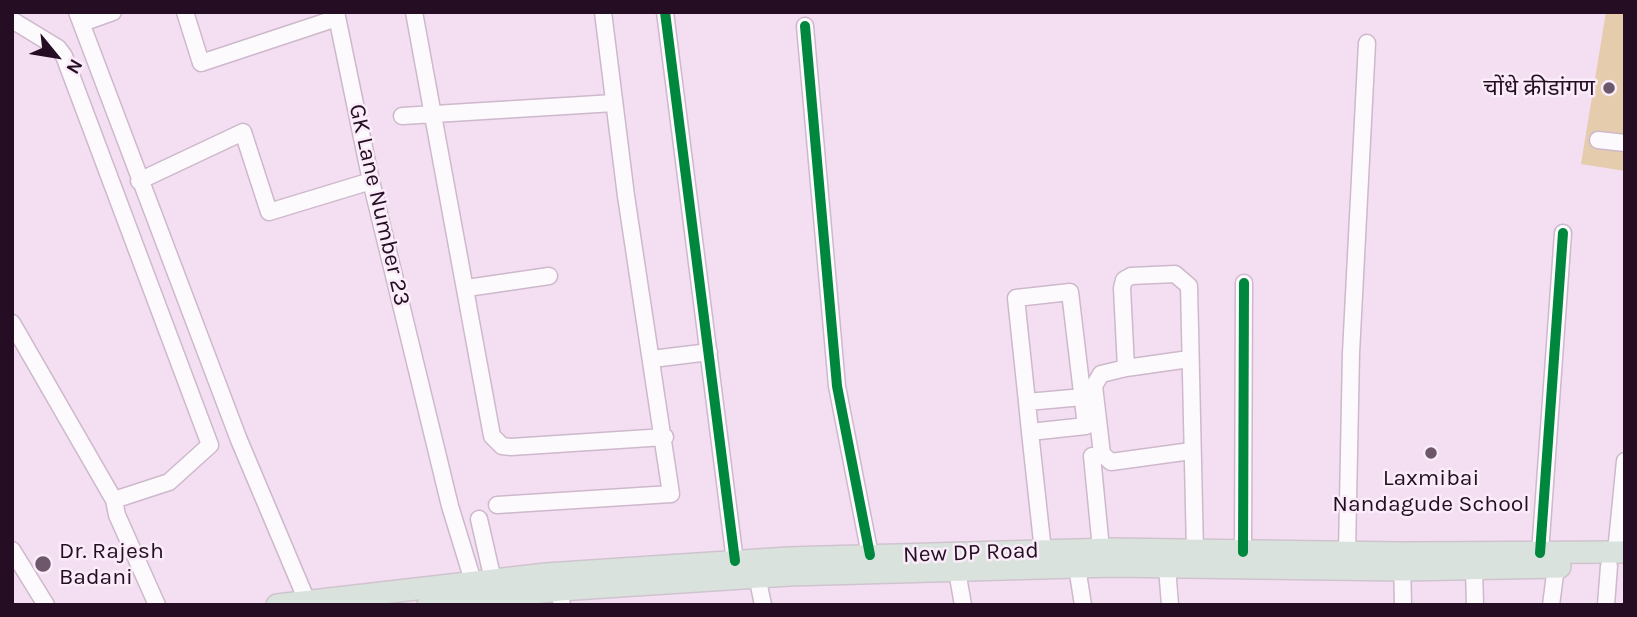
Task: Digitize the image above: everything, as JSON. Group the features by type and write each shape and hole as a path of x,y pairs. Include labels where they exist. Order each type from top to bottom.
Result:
{"main road":[{"name":"New DP Road","path":"277,605 483,581 749,567 870,555 1101,549 1347,552 1402,562 1474,569 1548,560"},
{"name":"New DP Road","path":"428,605 561,598 749,567 957,571 1619,559"}],"street":[{"path":"113,12 80,18 139,181 239,440 307,601"},
{"name":"GK Lane Number 23","path":"184,12 201,64 336,15 370,181 450,506 483,581"},
{"path":"414,12 431,113 467,288 492,436 496,442 511,447 665,437"},
{"path":"497,505 671,494 603,12"},
{"path":"665,12 709,352 749,567 763,605"},
{"path":"12,20 58,48 64,56 210,445 169,482 114,500"},
{"path":"805,26 837,386 870,555"},
{"path":"1347,552 1352,339 1367,43"},
{"path":"402,116 614,103"},
{"path":"139,181 243,132 268,212 370,181"},
{"path":"1598,140 1625,143"},
{"path":"1551,605 1548,560 1563,233"},
{"path":"1126,368 1122,288 1124,280 1131,276 1175,274 1189,286 1195,551"},
{"path":"467,288 549,276"},
{"path":"1243,552 1244,284"},
{"path":"1030,432 1086,426 1070,292 1016,298 1030,432 1043,551"},
{"path":"12,323 114,500 117,515 157,605"},
{"path":"652,359 709,352"},
{"path":"1189,359 1101,374 1094,386 1102,454 1106,459 1116,462 1191,451"},
{"path":"1027,402 1083,397"},
{"path":"1092,456 1101,549"},
{"path":"1606,605 1619,559 1625,461"},
{"path":"479,519 483,581"},
{"path":"12,550 46,605"},
{"path":"1402,562 1403,605"},
{"path":"1077,567 1083,605"},
{"path":"1167,567 1170,605"},
{"path":"1474,569 1475,605"},
{"path":"957,571 963,605"}],"shaded area":[{"name":"चोंधे क्रीडांगण","path":"1606,12 1625,12 1625,171 1581,164"}],"cycle path":[{"path":"665,12 735,561"},
{"path":"805,26 837,386 870,555"},
{"path":"1540,553 1563,233"},
{"path":"1243,552 1244,283"}],"place":[{"name":"चोंधे क्रीडांगण","path":"1609,88"},
{"name":"Laxmibai Nandagude School","path":"1431,453"},
{"name":"Dr. Rajesh Badani","path":"43,564"}]}
